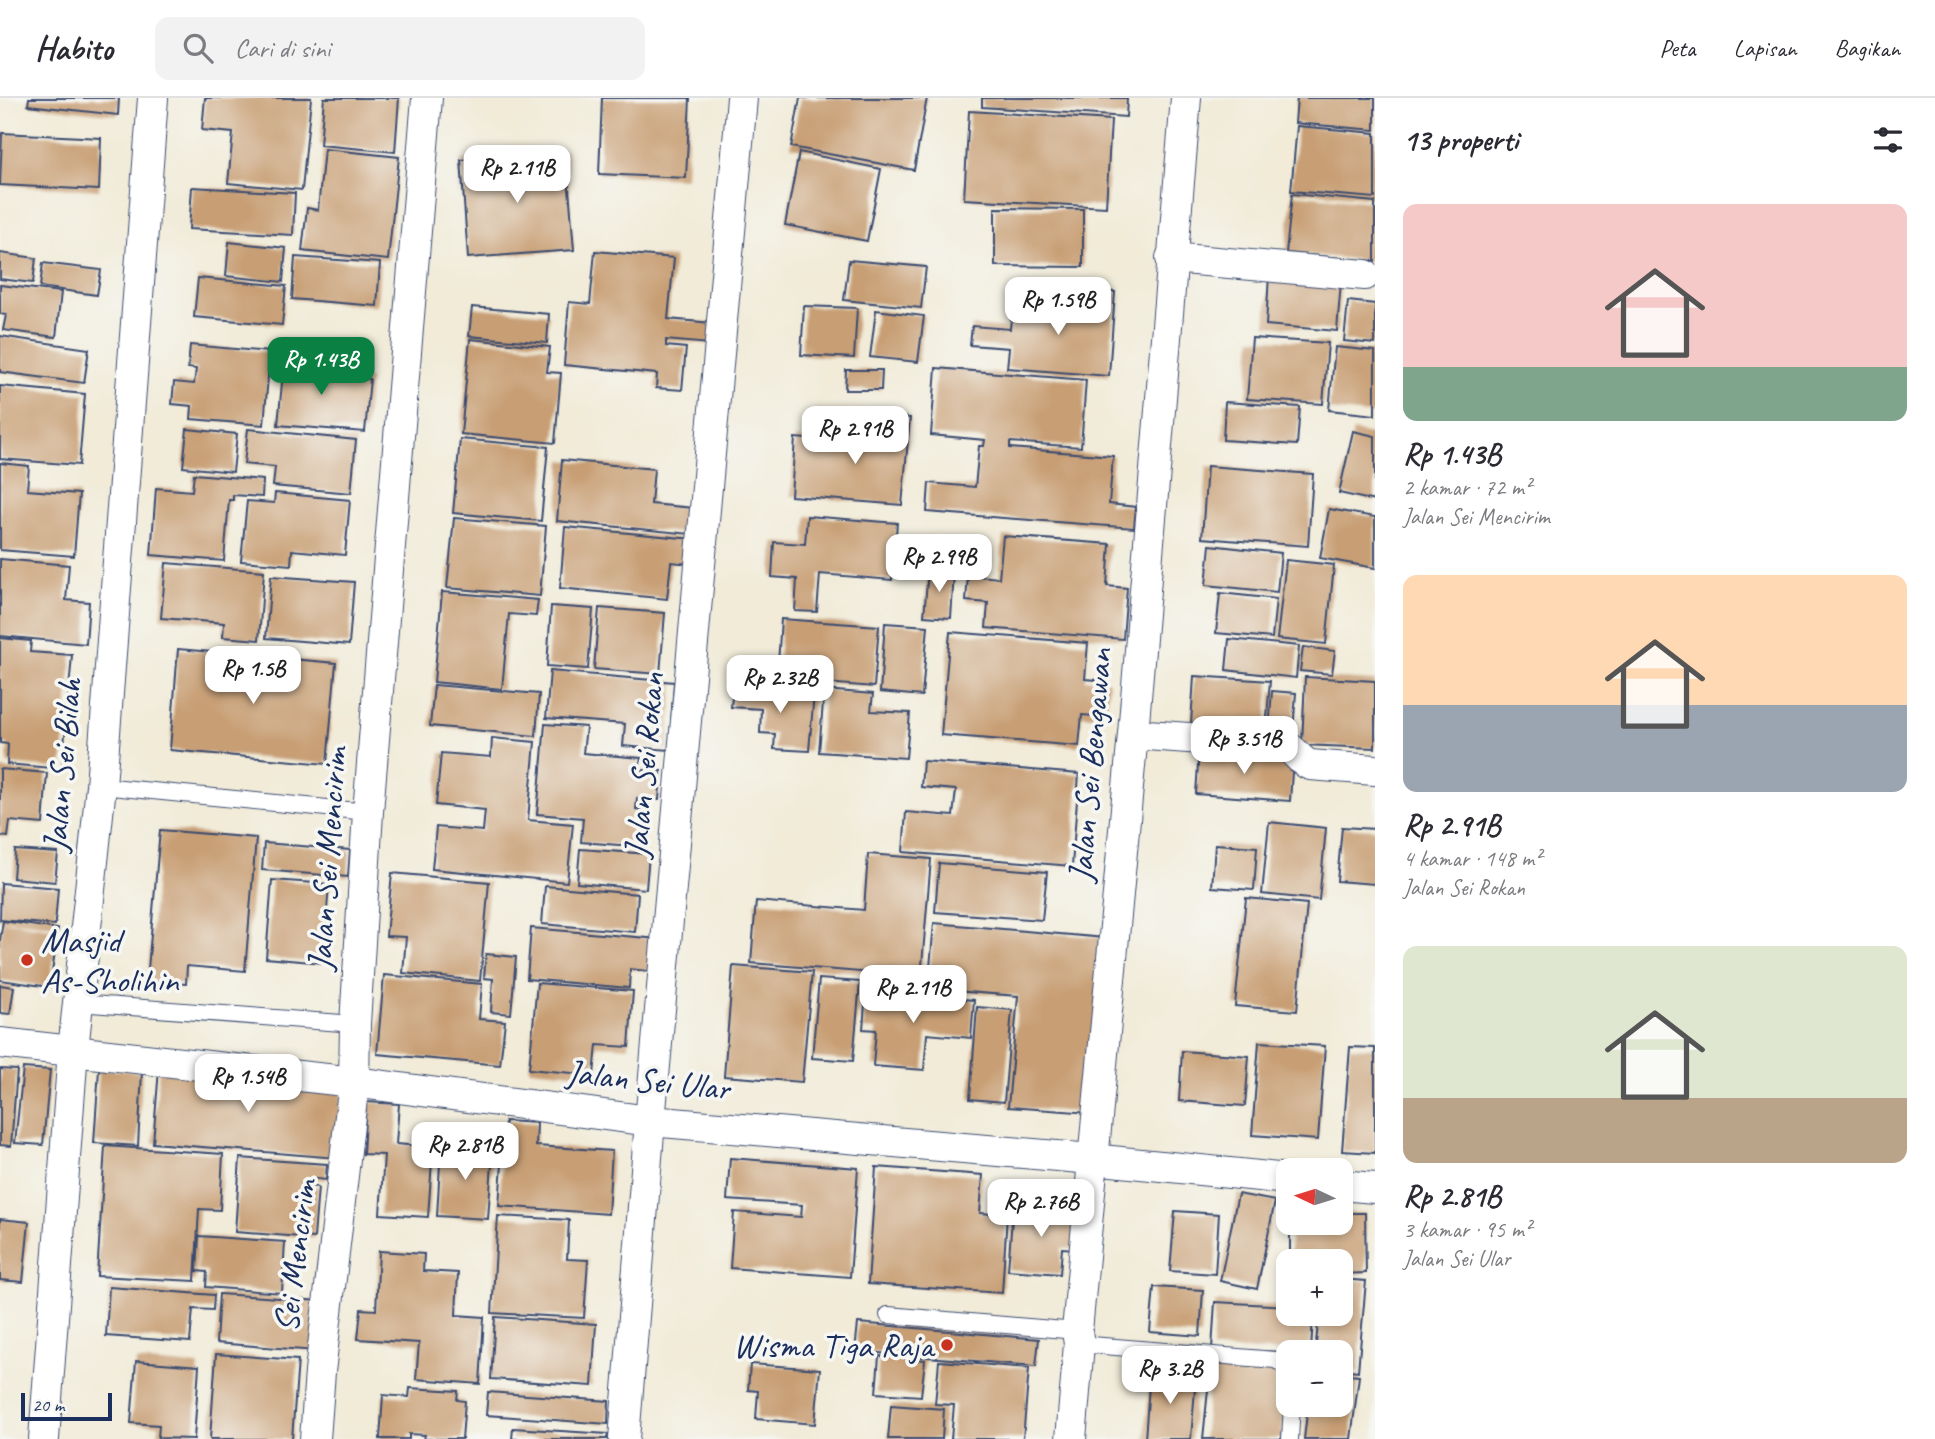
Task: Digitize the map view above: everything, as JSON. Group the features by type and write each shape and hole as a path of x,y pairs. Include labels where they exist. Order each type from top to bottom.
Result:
{"street":[{"name":"Jalan Sei Bilah","path":"44,1439 73,1050 100,786 153,98"},
{"name":"Jalan Sei Mencirim","path":"354,1082 368,812 427,98"},
{"name":"Jalan Sei Rokan","path":"624,1439 742,98"},
{"name":"Jalan Sei Bengawan","path":"1071,1439 1092,1158 1133,734 1186,98"},
{"path":"1171,258 1365,275"},
{"path":"1133,734 1285,745 1295,752 1300,760 1310,765 1375,770"},
{"name":"Jalan Sei Ular","path":"0,1043 354,1082 650,1121 1092,1158 1276,1178"},
{"name":"Sei Mencirim","path":"314,1439 354,1082"},
{"path":"1353,1186 1375,1188"}],"lane":[{"path":"100,786 368,812"},
{"path":"78,1003 355,1024"},
{"path":"888,1315 1276,1361"},
{"path":"1290,1439 1291,1417"}],"building":[{"path":"29,98 119,98 118,115 28,105"},
{"path":"205,98 311,98 302,190 228,183 233,133 202,130"},
{"path":"324,98 399,98 395,152 320,145"},
{"path":"602,98 690,98 686,178 599,174"},
{"path":"800,98 927,98 914,170 791,147"},
{"path":"982,98 1127,98 1126,117 982,107"},
{"path":"1297,98 1375,98 1375,130 1295,123"},
{"path":"969,111 1111,120 1106,207 964,199"},
{"path":"1297,126 1375,133 1375,198 1291,191"},
{"path":"2,133 101,138 99,190 0,185"},
{"path":"324,149 399,157 388,260 302,251 307,208 318,210"},
{"path":"566,151 574,250 468,258 461,160"},
{"path":"799,152 881,169 867,241 785,225"},
{"path":"192,187 295,193 293,235 189,229"},
{"path":"1292,194 1375,202 1375,261 1286,253"},
{"path":"995,208 1083,209 1083,267 995,266"},
{"path":"229,242 286,248 283,282 226,276"},
{"path":"595,251 674,258 668,319 712,323 710,344 666,340 666,346 686,348 682,390 656,388 657,374 564,365 569,302 590,304"},
{"path":"0,253 36,258 33,283 0,279"},
{"path":"295,257 380,263 377,306 292,299"},
{"path":"849,260 926,267 921,308 844,300"},
{"path":"43,263 101,270 97,295 40,287"},
{"path":"1269,275 1341,281 1337,331 1266,325"},
{"path":"198,278 286,286 282,325 194,317"},
{"path":"0,285 61,292 56,337 3,330 6,315 0,314"},
{"path":"1078,290 1115,292 1109,376 1007,368 1009,348 970,345 972,326 1010,329 1012,307 1076,312"},
{"path":"1348,301 1375,304 1375,344 1344,341"},
{"path":"804,306 857,308 854,358 801,355"},
{"path":"472,307 549,314 547,343 469,336"},
{"path":"876,310 924,316 918,362 870,357"},
{"path":"0,336 89,349 84,383 0,372"},
{"path":"1252,338 1328,343 1323,404 1247,399"},
{"path":"470,339 550,347 547,372 561,373 555,443 461,434"},
{"path":"190,345 270,352 264,425 191,419 192,406 172,404 174,382 194,384 196,369 188,368"},
{"path":"1335,347 1375,351 1375,415 1329,410"},
{"path":"285,351 318,354 316,374 370,379 365,432 278,425"},
{"path":"936,368 1086,380 1081,447 1010,442 1010,448 1113,456 1109,504 1136,507 1134,528 927,512 929,483 975,487 979,446 984,446 985,440 931,435"},
{"path":"846,370 882,370 881,390 845,390"},
{"path":"0,386 85,394 79,465 0,459"},
{"path":"1225,402 1300,407 1297,445 1223,440"},
{"path":"872,415 910,418 902,505 791,496 795,438 869,444"},
{"path":"187,429 237,434 233,472 183,467"},
{"path":"248,429 356,440 351,493 273,486 275,467 244,464"},
{"path":"1353,431 1375,436 1375,501 1339,493"},
{"path":"460,439 548,447 541,521 453,513"},
{"path":"562,460 654,469 651,504 694,508 691,534 557,521"},
{"path":"0,463 29,466 27,490 79,494 74,556 0,550"},
{"path":"1207,466 1313,474 1308,546 1202,538"},
{"path":"194,474 263,480 262,497 233,495 233,500 229,500 224,561 151,555 156,488 192,491"},
{"path":"275,493 350,500 345,555 292,550 291,565 241,561 247,501 274,503"},
{"path":"1329,509 1375,517 1375,568 1320,558"},
{"path":"807,516 897,523 892,580 820,574 817,612 795,611 797,579 772,577 774,542 805,544"},
{"path":"454,518 546,526 540,596 447,588"},
{"path":"565,527 693,539 691,564 671,562 667,599 560,588"},
{"path":"1003,536 1110,544 1107,586 1127,588 1123,639 986,628 988,603 966,601 968,575 999,578"},
{"path":"1210,545 1281,553 1277,592 1206,585"},
{"path":"0,559 69,565 66,600 89,602 86,644 0,636"},
{"path":"1286,560 1334,565 1326,644 1277,639"},
{"path":"166,563 264,571 259,640 223,637 224,623 161,618"},
{"path":"928,570 954,573 951,618 924,616"},
{"path":"271,576 354,582 349,645 266,638"},
{"path":"442,592 538,600 536,616 509,614 502,689 434,682"},
{"path":"1220,593 1276,599 1272,638 1216,633"},
{"path":"551,606 593,609 588,669 547,666"},
{"path":"599,608 665,613 660,674 594,669"},
{"path":"781,619 879,626 874,687 777,679"},
{"path":"885,623 928,626 922,696 880,692"},
{"path":"950,632 1088,643 1085,679 1109,681 1106,717 1082,715 1079,746 941,735"},
{"path":"0,638 31,641 30,652 72,655 62,769 7,764 8,744 0,743"},
{"path":"1229,639 1299,646 1296,678 1226,670"},
{"path":"1303,647 1335,651 1332,674 1300,671"},
{"path":"178,649 336,663 327,764 170,750"},
{"path":"550,671 674,682 669,750 623,746 625,724 546,718"},
{"path":"1194,676 1270,681 1266,729 1191,724"},
{"path":"1305,677 1375,681 1375,748 1302,745"},
{"path":"434,685 539,694 536,736 430,726"},
{"path":"733,687 814,693 809,751 774,749 775,734 760,733 761,709 731,707"},
{"path":"824,690 873,694 871,711 910,713 906,758 819,752"},
{"path":"1272,691 1296,693 1293,731 1269,729"},
{"path":"545,724 586,727 583,753 641,758 639,770 661,771 659,800 637,798 636,809 647,810 644,847 581,842 583,818 537,814"},
{"path":"492,738 535,742 528,820 573,824 567,882 432,869 436,827 483,831 485,810 436,805 441,753 491,757"},
{"path":"1199,750 1293,757 1290,801 1196,794"},
{"path":"923,761 1079,774 1072,866 903,852 906,812 953,816 956,790 921,787"},
{"path":"0,769 47,773 43,824 10,821 8,837 0,836"},
{"path":"1269,822 1326,828 1319,900 1262,894"},
{"path":"1342,827 1375,829 1375,884 1337,881"},
{"path":"160,830 256,838 245,971 187,966 186,984 147,981"},
{"path":"264,843 350,850 348,877 262,870"},
{"path":"1215,844 1257,847 1254,890 1212,887"},
{"path":"580,849 649,854 646,889 577,883"},
{"path":"15,850 58,853 55,882 13,878"},
{"path":"868,854 931,859 921,977 751,963 756,901 864,910"},
{"path":"939,863 1047,872 1042,920 935,912"},
{"path":"392,873 489,882 480,981 403,973 406,937 386,936"},
{"path":"272,880 329,884 323,963 266,958"},
{"path":"1,883 58,888 55,925 0,920"},
{"path":"545,886 638,894 635,932 542,924"},
{"path":"1246,898 1307,904 1297,1011 1235,1006"},
{"name":"Masjid As-Sholihin","path":"3,921 58,929 50,987 0,980"},
{"path":"934,923 1105,938 1091,1113 1008,1107 1018,996 928,989"},
{"path":"531,928 659,939 657,972 630,969 629,988 527,979"},
{"path":"486,954 516,957 511,1014 491,1012 493,979 484,978"},
{"path":"733,966 812,972 802,1082 724,1076"},
{"path":"384,975 482,984 479,1019 505,1021 500,1065 377,1054"},
{"path":"819,979 860,982 853,1061 812,1058"},
{"path":"537,983 633,991 629,1047 597,1045 594,1075 529,1069"},
{"path":"0,985 14,987 10,1014 0,1013"},
{"path":"866,991 974,1000 971,1038 927,1034 924,1070 873,1066 876,1030 863,1029"},
{"path":"977,1007 1012,1010 1004,1102 970,1099"},
{"path":"1259,1042 1325,1046 1318,1140 1252,1135"},
{"path":"1350,1047 1375,1048 1375,1153 1342,1151"},
{"path":"1182,1051 1249,1056 1245,1106 1179,1101"},
{"path":"23,1068 50,1070 43,1145 15,1143"},
{"path":"0,1069 17,1070 11,1146 0,1145"},
{"path":"99,1069 142,1072 138,1146 94,1143"},
{"path":"159,1069 343,1084 337,1158 153,1143"},
{"path":"366,1102 399,1104 396,1144 433,1147 428,1217 380,1214 384,1155 363,1154"},
{"path":"505,1121 537,1123 536,1146 612,1151 608,1214 499,1206"},
{"path":"105,1146 223,1154 220,1210 199,1209 195,1281 97,1276"},
{"path":"441,1146 493,1149 488,1219 437,1216"},
{"path":"240,1158 327,1164 326,1180 310,1178 309,1186 318,1187 314,1238 235,1232"},
{"path":"730,1158 858,1168 850,1277 730,1268 734,1212 801,1217 802,1205 727,1200"},
{"path":"876,1167 983,1175 980,1213 1007,1215 1002,1293 868,1284"},
{"path":"1238,1194 1275,1201 1257,1289 1220,1281"},
{"path":"1013,1205 1064,1209 1064,1213 1078,1214 1076,1249 1062,1248 1060,1274 1008,1270"},
{"path":"1175,1211 1219,1214 1215,1274 1170,1271"},
{"path":"1353,1213 1365,1213 1366,1273 1353,1274 1353,1249 1290,1249 1290,1236 1353,1236"},
{"path":"498,1216 569,1220 567,1259 588,1260 584,1318 492,1313"},
{"path":"0,1219 29,1222 23,1282 0,1280"},
{"path":"199,1236 285,1242 282,1293 206,1287 207,1272 197,1271"},
{"path":"379,1251 424,1254 423,1271 458,1273 456,1315 484,1317 480,1384 416,1379 419,1343 358,1339 361,1309 376,1310"},
{"path":"1353,1280 1366,1281 1358,1371 1353,1370 1353,1340 1316,1340 1318,1326 1353,1326"},
{"path":"109,1287 214,1295 213,1310 193,1309 190,1342 106,1336"},
{"path":"1154,1287 1203,1290 1200,1336 1150,1332"},
{"path":"219,1294 320,1301 316,1351 216,1343"},
{"path":"1215,1302 1276,1305 1276,1326 1312,1326 1312,1340 1276,1340 1276,1352 1212,1349"},
{"path":"495,1317 596,1324 592,1386 491,1379"},
{"name":"Wisma Tiga Raja","path":"858,1323 1039,1339 1036,1366 855,1351"},
{"path":"216,1354 298,1360 292,1439 210,1439"},
{"path":"879,1356 925,1360 921,1396 876,1393"},
{"path":"1211,1360 1276,1367 1276,1417 1284,1417 1282,1439 1203,1439"},
{"path":"136,1361 199,1366 194,1439 158,1438 159,1425 131,1423"},
{"path":"939,1361 1029,1368 1023,1439 951,1439 954,1405 935,1404"},
{"path":"750,1364 820,1369 815,1424 756,1419 758,1391 748,1390"},
{"path":"1150,1372 1196,1376 1191,1439 1145,1439"},
{"path":"1353,1375 1359,1376 1351,1439 1304,1439 1307,1417 1353,1417"},
{"path":"410,1388 458,1391 457,1400 465,1401 462,1439 424,1439 425,1435 409,1434 409,1439 380,1439 383,1395 409,1397"},
{"path":"488,1392 609,1401 608,1424 486,1415"},
{"path":"891,1405 944,1409 942,1439 888,1439"},
{"path":"513,1428 608,1434 607,1439 512,1439"}],"place":[{"name":"Masjid As-Sholihin","path":"27,960"},
{"name":"Wisma Tiga Raja","path":"947,1345"}]}
